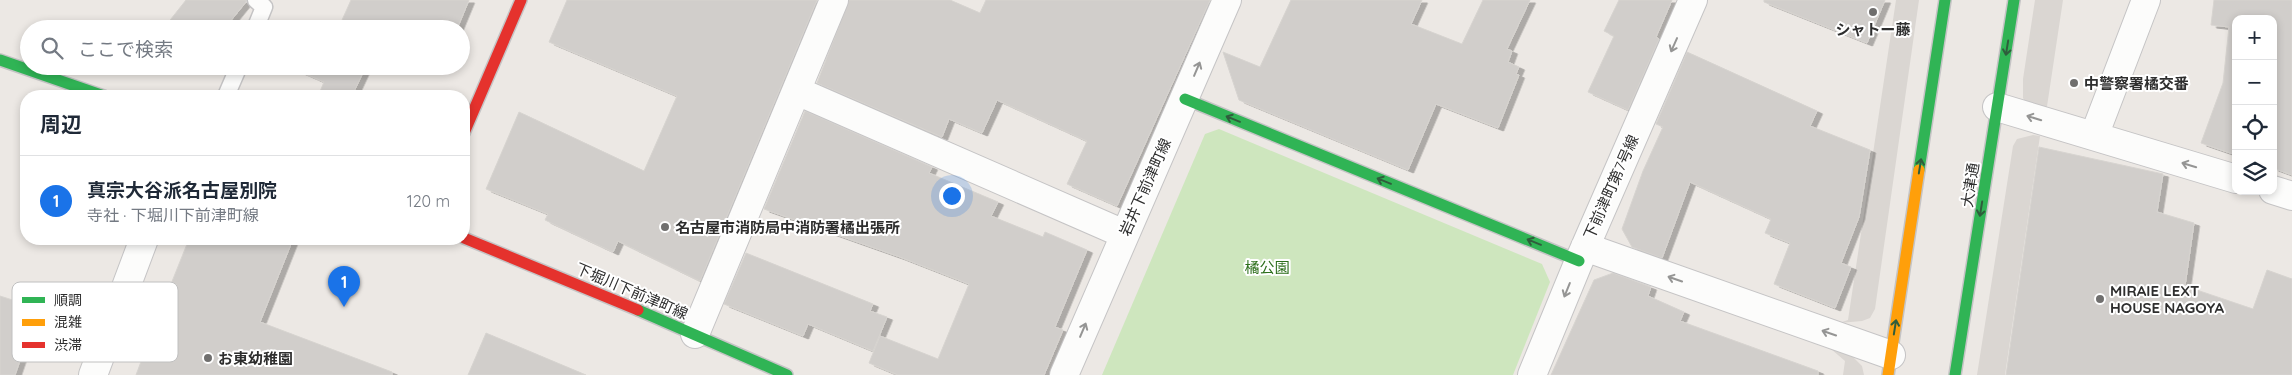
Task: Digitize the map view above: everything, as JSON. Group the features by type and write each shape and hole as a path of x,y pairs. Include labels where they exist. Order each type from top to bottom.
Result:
{"street":[{"path":"470,119 521,0"},
{"path":"695,334 834,0"},
{"name":"岩井下前津町線","path":"1064,375 1227,0"},
{"name":"下前津町第7号線","path":"1532,375 1582,254 1693,0"},
{"path":"1185,99 1582,254 1890,365 1945,0"},
{"name":"大津通","path":"1955,375 2014,0"},
{"path":"2094,136 2146,0"},
{"path":"0,60 20,67"},
{"path":"43,75 87,90"},
{"path":"797,91 1124,234"},
{"path":"1997,107 2232,178"},
{"path":"2277,191 2292,196"},
{"name":"下堀川下前津町線","path":"470,240 695,334 787,375"},
{"path":"128,282 142,245"},
{"path":"93,375 98,362"}],"lane":[{"path":"256,0 264,7 259,20"},
{"path":"229,90 235,75"}],"green space":[{"name":"橘公園","path":"1219,129 1542,264 1550,282 1513,375 1102,375 1205,134"}],"shaded area":[{"path":"1896,0 1919,0 1875,309 1870,318 1862,321 1839,323 1848,320"},
{"path":"2035,0 2063,0 2046,113 2028,107 2023,98 2023,79"},
{"path":"2033,135 2040,136 2005,375 1977,375 2013,146 2017,139"},
{"path":"1831,349 1853,357 1862,366 1864,375 1843,375 1845,361"}],"building":[{"path":"186,0 246,0 231,20 170,20"},
{"path":"351,0 469,0 461,20 342,20"},
{"path":"567,0 817,0 700,281 618,241 613,252 545,220 548,214 486,189 519,112 644,171 677,96 549,42"},
{"path":"849,0 950,0 980,13 986,0 1210,0 1117,206 1067,184 1087,141 997,100 982,133 949,119 942,137 817,83"},
{"path":"1291,0 1422,0 1411,24 1462,44 1483,0 1530,0 1507,49 1512,51 1508,62 1519,67 1516,74 1519,75 1498,128 1436,104 1408,170 1239,100 1223,52 1260,67"},
{"path":"1619,0 1672,0 1656,37 1659,39 1628,110 1588,92 1614,36 1604,31"},
{"path":"1764,0 1885,0 1867,43 1764,2"},
{"path":"2214,0 2292,0 2292,175 2277,169 2277,15 2232,15 2232,154 2201,143 2223,83 2229,27 2211,25"},
{"path":"1687,52 1817,111 1810,126 1870,150 1859,217 1841,263 1851,267 1835,308 1774,284 1790,243 1765,233 1771,219 1690,182 1662,258 1632,247 1622,229 1643,171 1663,127 1656,124"},
{"path":"308,75 362,75 355,90 321,90 324,82"},
{"path":"805,111 932,167 929,173 998,202 991,216 1043,237 1045,232 1087,250 1055,327 1063,330 1044,375 898,375 869,363 880,336 938,359 969,284 900,257 764,209"},
{"name":"MIRAIE LEXT HOUSE NAGOYA","path":"2039,147 2163,174 2157,212 2194,223 2185,286 2253,309 2267,270 2292,279 2292,375 2006,375"},
{"path":"187,245 291,245 260,322 392,372 392,375 136,375 141,362 178,362 178,282 172,282"},
{"path":"746,253 873,304 870,311 887,317 873,351 808,324 803,336 724,304"},
{"path":"1613,273 1651,287 1648,296 1684,312 1680,321 1818,371 1818,375 1551,375 1594,280"},
{"path":"0,296 12,300 12,362 19,362 15,375 0,375"},
{"path":"486,333 586,375 468,375"}],"traffic: fast":[{"path":"1919,170 1945,0"},
{"path":"1955,375 2014,0"},
{"path":"0,60 20,67"},
{"path":"43,75 87,90"},
{"path":"1185,99 1579,261"},
{"path":"638,310 787,375"}],"traffic: slow":[{"path":"1888,375 1919,170"}],"traffic: jam":[{"path":"470,119 521,0"},
{"path":"470,240 638,310"}],"place":[{"name":"シャトー藤","path":"1873,12"},
{"name":"中警察署橘交番","path":"2074,83"},
{"name":"名古屋市消防局中消防署橘出張所","path":"665,227"},
{"name":"MIRAIE LEXT HOUSE NAGOYA","path":"2100,299"},
{"name":"真宗大谷派名古屋別院","path":"344,307"},
{"name":"お東幼稚園","path":"208,358"}]}
